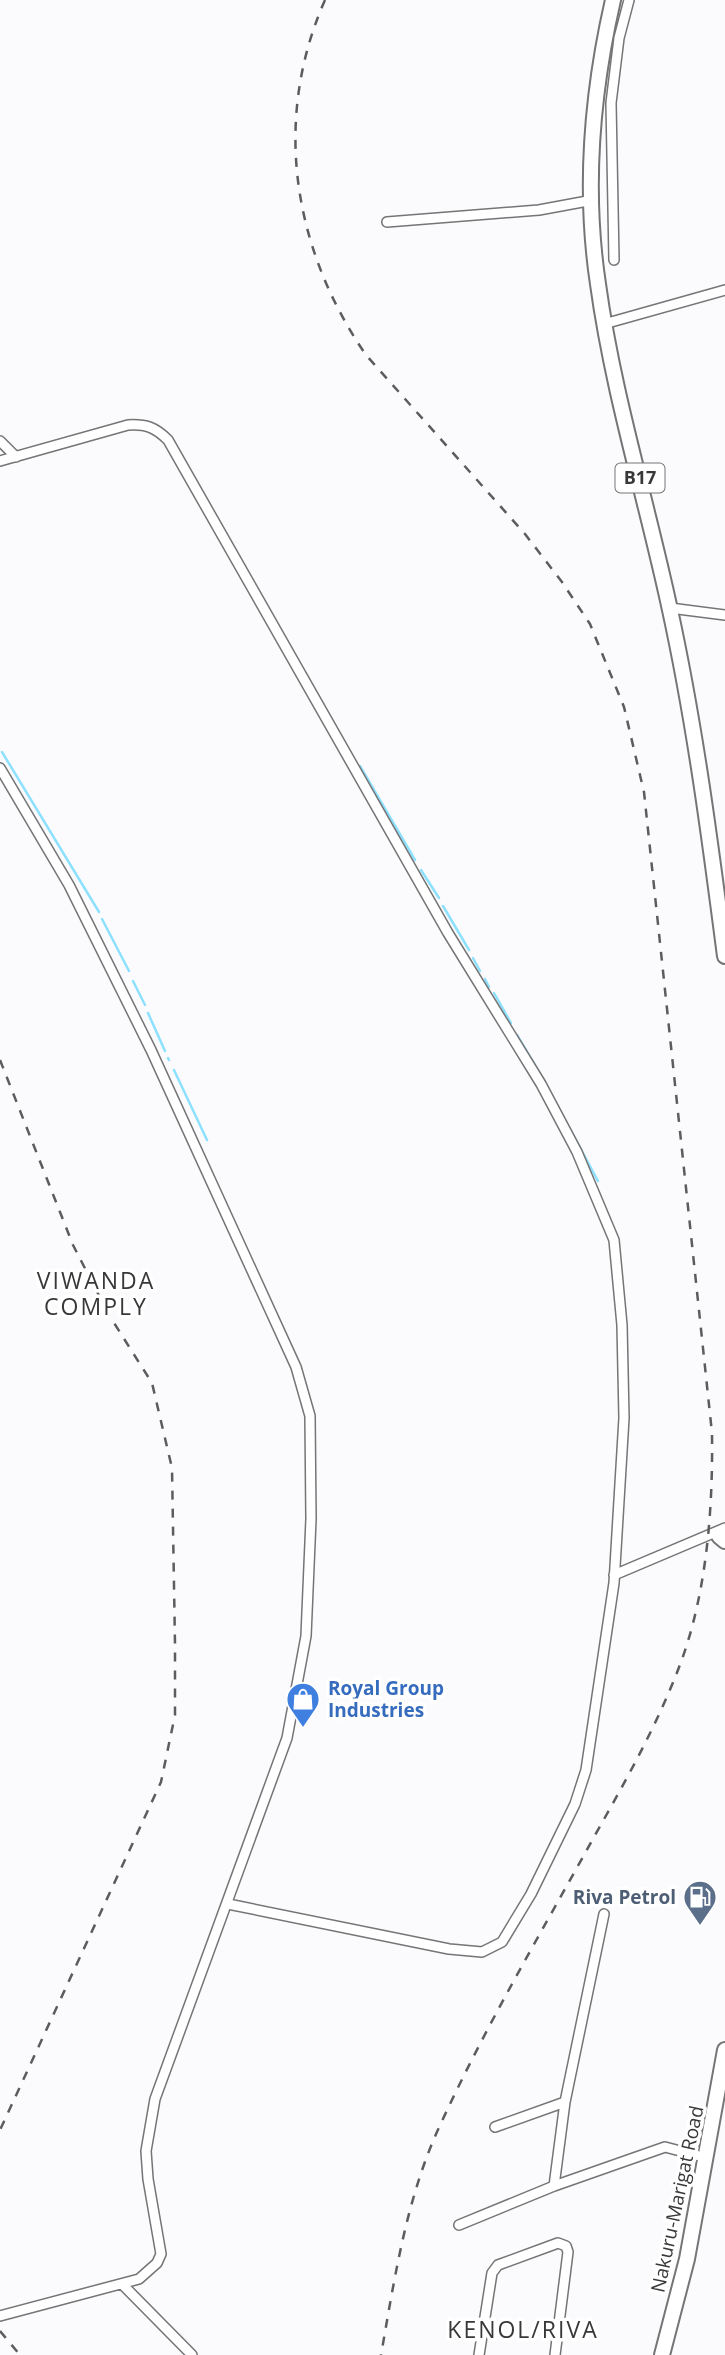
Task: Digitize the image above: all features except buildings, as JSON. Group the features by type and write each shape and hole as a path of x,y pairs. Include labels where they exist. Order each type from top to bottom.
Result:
{"main road":[{"name":"B17","path":"613,0 602,49 596,100 593,200 597,282 604,324 670,608 698,756 725,956"},
{"name":"Nakuru-Marigat Road","path":"662,2355 687,2259 723,2078 725,2050"}],"street":[{"path":"614,260 611,103 619,38 629,0"},
{"path":"387,222 539,210 593,200"},
{"path":"604,324 725,290"},
{"path":"0,461 128,425 145,424 158,430 168,440 448,933 541,1084 594,1189 616,1254 625,1409 607,1649 586,1770 575,1804 531,1894 500,1945 482,1952 449,1949 228,1904"},
{"path":"0,441 16,457"},
{"path":"670,608 723,616"},
{"path":"0,768 69,885 151,1050 285,1340 307,1395 312,1438 306,1636 287,1738 155,2099 149,2124 148,2179 161,2254 149,2272 122,2284 0,2316"},
{"path":"614,1575 722,1533"},
{"path":"554,2186 565,2102 604,1914"},
{"path":"495,2127 565,2102"},
{"path":"459,2225 554,2186 665,2147 707,2158"},
{"path":"479,2355 492,2273 498,2265 558,2243 566,2246 568,2252 555,2355"},
{"path":"122,2284 192,2355"}],"waterway":[{"path":"2,752 99,912"},
{"path":"360,766 415,860"},
{"path":"421,870 439,898"},
{"path":"443,906 469,950"},
{"path":"102,919 129,971"},
{"path":"473,958 480,971"},
{"path":"485,979 489,987"},
{"path":"133,981 145,1005"},
{"path":"494,993 511,1023"},
{"path":"148,1013 165,1051"},
{"path":"517,1035 543,1079"},
{"path":"174,1070 207,1140"},
{"path":"550,1092 598,1181"}],"railway":[{"path":"325,0 309,45 299,91 295,137 298,183 307,228 321,272 341,314 366,355 525,534 562,582 590,624 624,707 644,792 712,1433 707,1549 697,1607 681,1662 641,1751 496,2013 442,2121 411,2206 381,2355"},
{"path":"0,1060 73,1245 109,1315 152,1383 172,1468 175,1644 175,1715 161,1782 0,2130"},
{"path":"0,2331 20,2355"}],"place":[{"name":"Royal Group Industries","path":"303,1729"},
{"name":"Riva Petrol","path":"700,1927"}],"district":[{"name":"VIWANDA COMPLY","path":"96,1294"},
{"name":"KENOL/RIVA","path":"523,2330"}]}
